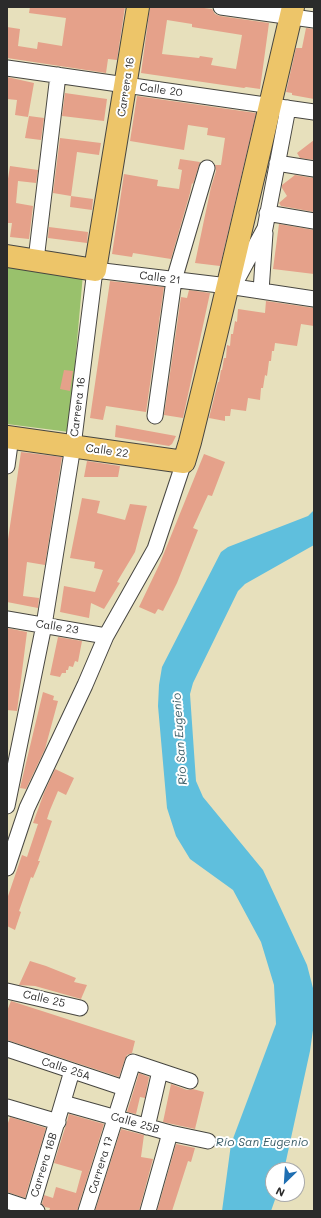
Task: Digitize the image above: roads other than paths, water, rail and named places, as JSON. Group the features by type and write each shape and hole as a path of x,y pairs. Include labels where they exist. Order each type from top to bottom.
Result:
{"main road":[{"name":"Carrera 16","path":"95,270 138,7"},
{"path":"184,462 279,107 292,12"},
{"name":"Calle 21","path":"7,256 95,270"},
{"name":"Calle 22","path":"9,437 184,462"}],"street":[{"path":"221,7 292,12 314,20"},
{"name":"Calle 20","path":"7,68 314,112"},
{"path":"36,260 58,75"},
{"path":"261,291 266,221 277,162 279,107"},
{"path":"277,162 314,169"},
{"path":"155,416 174,280 207,168"},
{"path":"231,287 266,221"},
{"path":"266,221 314,221"},
{"name":"Calle 21","path":"95,270 314,299"},
{"name":"Carrera 16","path":"7,806 44,625 73,446 95,270"},
{"path":"7,466 9,437"},
{"path":"7,868 27,808 106,636 155,549 184,462"},
{"name":"Calle 23","path":"7,620 106,636"},
{"path":"7,806 27,808"},
{"name":"Calle 25","path":"7,991 80,1008"},
{"name":"Calle 25A","path":"7,1049 124,1088"},
{"name":"Carrera 17","path":"86,1211 133,1062 160,1071"},
{"path":"7,1107 58,1122 72,1071"},
{"path":"147,1126 160,1071 190,1081"},
{"name":"Calle 25B","path":"63,1103 170,1133 208,1141"},
{"name":"Carrera 16B","path":"34,1210 58,1122"},
{"path":"148,1211 170,1133"},
{"path":"7,1202 34,1210"}],"water":[{"name":"Río San Eugenio","path":"314,510 314,545 245,584 238,591 193,683 190,694 196,781 203,797 263,870 307,965 314,992 314,1023 310,1051 286,1162 265,1162 265,1202 274,1202 271,1211 222,1211 231,1144 276,1024 274,985 261,942 233,890 190,859 176,836 167,808 158,706 159,685 162,667 221,552 228,547 308,516"}]}
